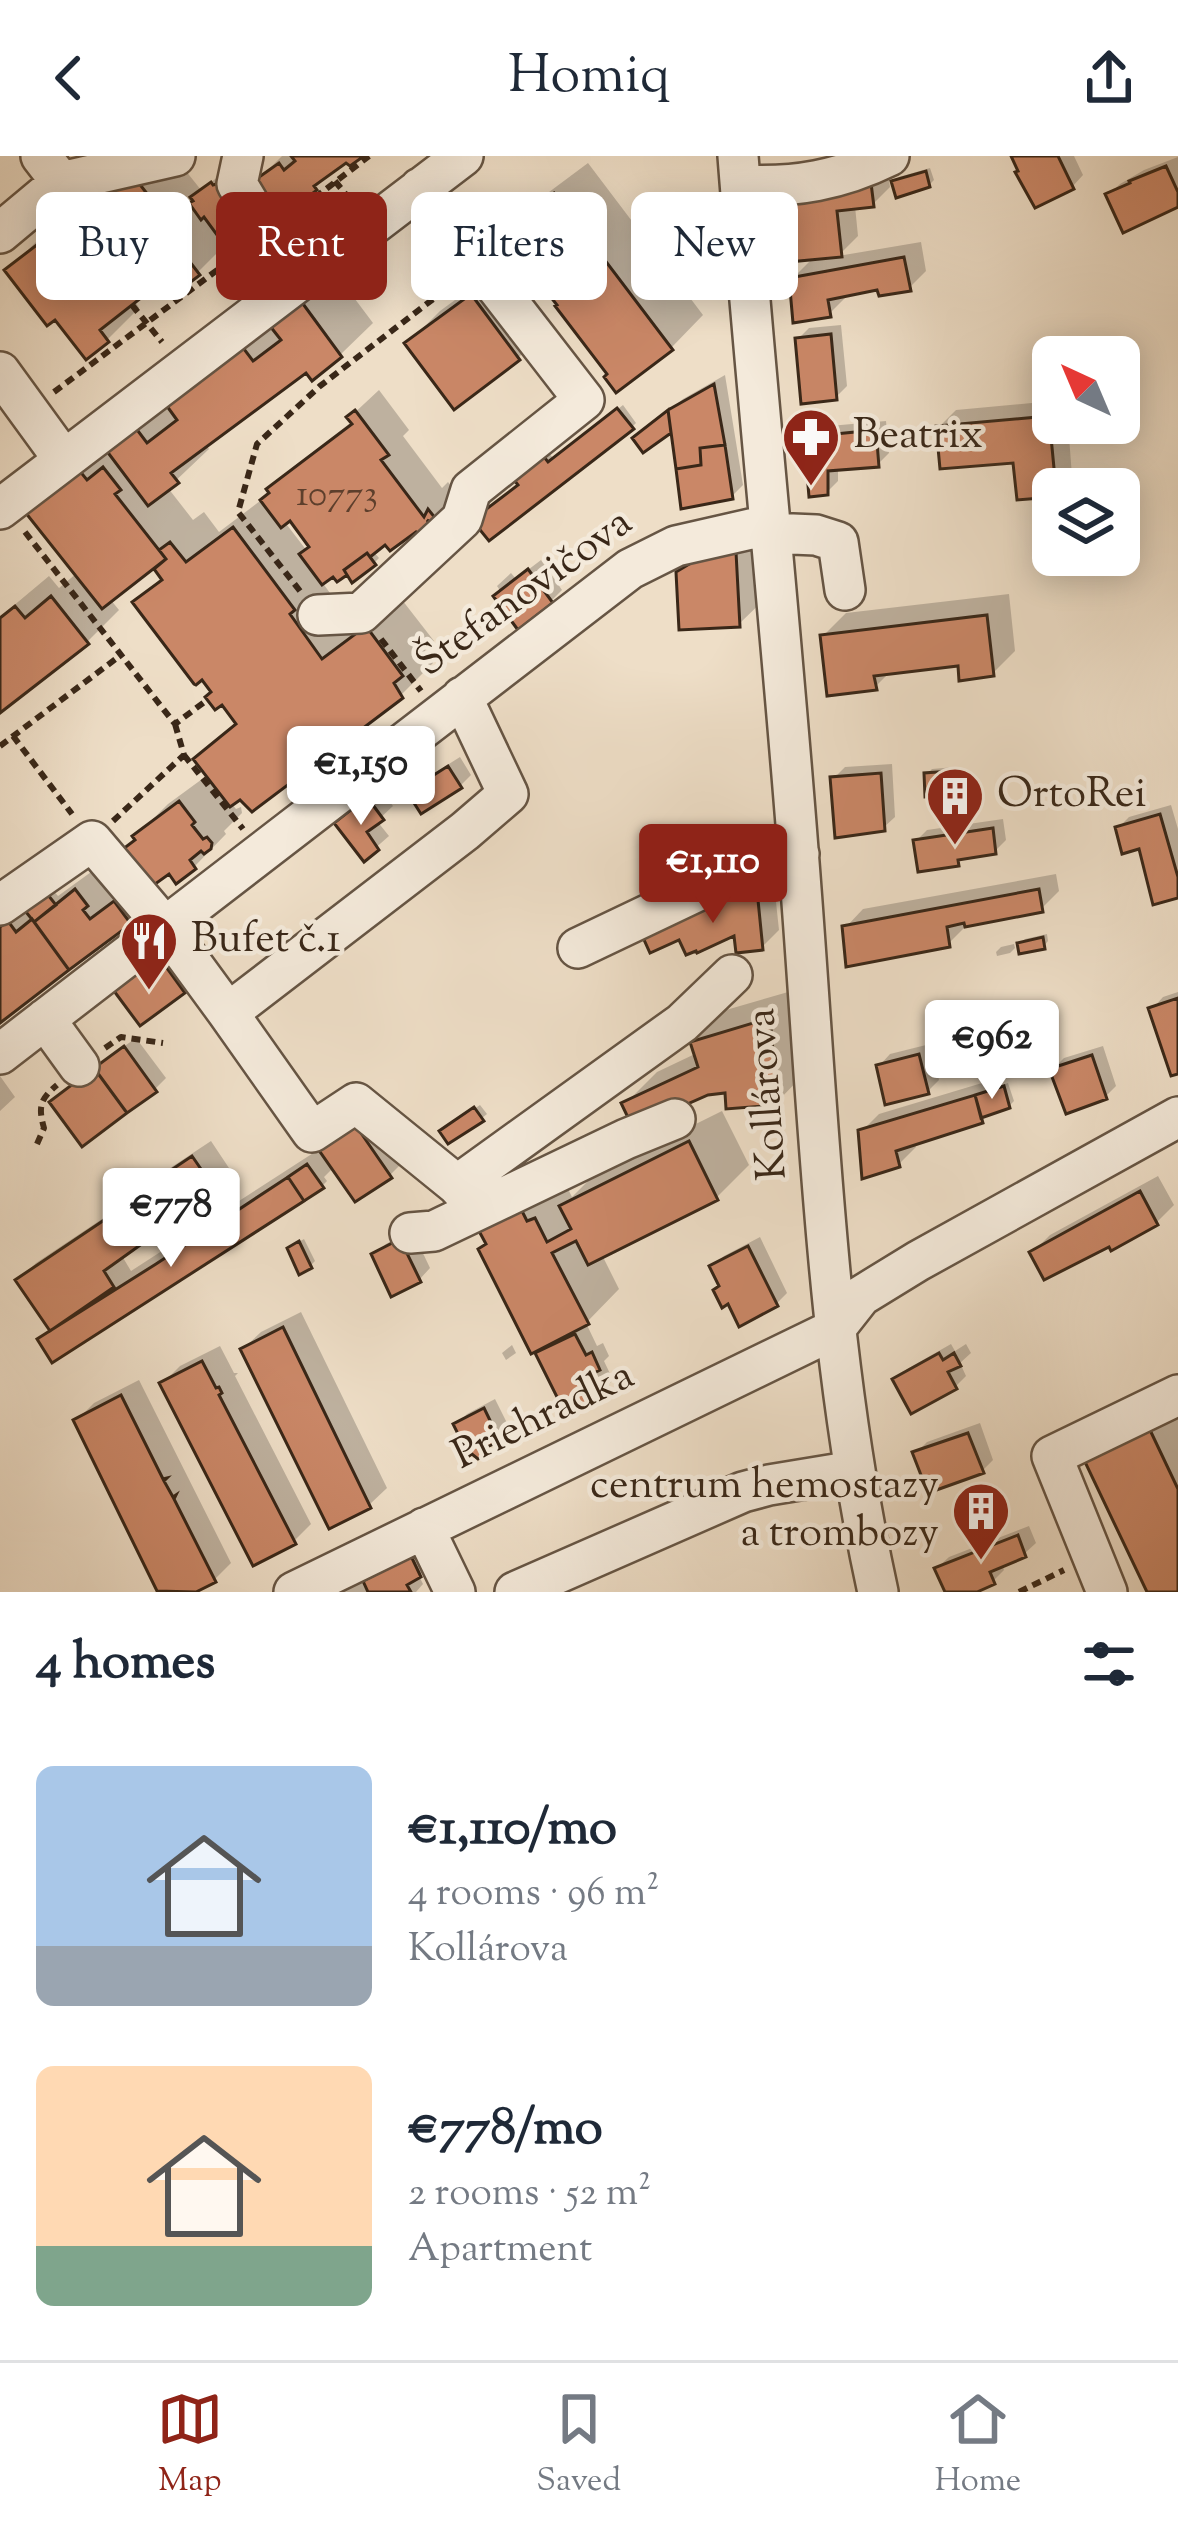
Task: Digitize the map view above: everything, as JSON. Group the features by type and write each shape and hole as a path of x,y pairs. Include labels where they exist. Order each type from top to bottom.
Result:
{"street":[{"path":"0,233 51,169 175,156"},
{"path":"242,156 237,184 242,192"},
{"path":"387,213 464,156"},
{"path":"740,171 774,187 847,176 889,156"},
{"name":"Kollárova","path":"740,171 835,1329 854,1471 878,1592"},
{"path":"420,188 423,192"},
{"path":"2,507 273,300"},
{"path":"318,615 361,613 462,519 471,490 584,400 507,300"},
{"path":"0,372 64,460"},
{"name":"Štefanovičova","path":"0,1054 299,823 444,698 630,569 676,546 768,529 838,542 845,590"},
{"path":"228,1013 508,794 444,698"},
{"path":"0,904 92,841 164,927 312,1132 356,1103 467,1197"},
{"path":"578,948 769,857 799,854"},
{"path":"410,1234 434,1231 467,1197 682,1023 732,975"},
{"path":"45,1019 79,1066"},
{"path":"835,1329 861,1296 880,1284 1178,1117"},
{"path":"467,1197 674,1119"},
{"name":"Priehradka","path":"294,1592 835,1329"},
{"path":"1100,1574 1052,1456 1178,1395"},
{"path":"515,1592 743,1492 854,1471"},
{"path":"424,1528 455,1592"}],"path":[{"path":"322,192 369,156"},
{"path":"29,411 216,272"},
{"path":"318,615 238,512 257,444 320,386 432,300"},
{"path":"132,305 164,345"},
{"path":"2,507 175,724 184,755 249,835"},
{"path":"361,613 444,698"},
{"path":"0,746 121,655"},
{"path":"175,724 207,700"},
{"path":"13,736 92,841 184,755"},
{"path":"1019,1592 1100,1574"}],"building":[{"path":"291,156 364,156 314,186 314,192 264,192 252,182 279,163 284,170 295,161"},
{"path":"1011,156 1058,156 1074,189 1035,208"},
{"path":"1166,166 1178,192 1178,207 1123,233 1105,194"},
{"path":"926,171 930,187 896,198 891,181"},
{"path":"131,173 146,192 106,192"},
{"path":"211,182 220,183 225,192 216,192 216,234 192,207 192,196"},
{"path":"871,183 874,207 837,211 842,257 798,261 798,193"},
{"path":"36,246 36,300 138,300 100,330 109,342 86,360 55,320 47,326 4,270"},
{"path":"904,257 911,291 879,296 877,290 828,300 831,317 793,323 791,300 798,300 798,276"},
{"path":"607,263 673,350 616,393 553,300 607,300"},
{"path":"300,300 342,357 312,381 306,373 171,473 179,483 148,506 103,446 132,423 147,443 177,420 164,402 241,345 253,361 281,340 266,321"},
{"path":"463,300 475,300 520,360 454,410 404,343"},
{"path":"831,334 837,400 801,404 795,338"},
{"path":"714,384 725,445 700,448 701,465 676,469 668,410"},
{"path":"617,408 634,429 489,541 472,520 518,485 511,476 541,453 548,462"},
{"path":"355,410 389,455 381,460 424,517 428,509 436,519 427,520 431,525 390,551 385,545 370,557 367,553 344,570 347,575 322,585 299,554 309,547 290,521 281,528 260,500 269,493 266,489 352,424 346,417"},
{"path":"668,410 671,433 643,453 632,438"},
{"path":"1032,418 1032,444 1052,444 1054,468 1032,468 1032,499 1017,500 1013,463 940,469 936,426"},
{"path":"876,430 879,467 828,471 828,495 809,497 804,437"},
{"path":"725,445 733,499 681,509 676,469 701,465 700,448"},
{"path":"103,467 121,490 115,494 166,559 102,609 25,512 79,470 87,480"},
{"path":"233,527 295,610 290,614 322,659 366,626 403,676 394,683 403,698 252,812 240,800 230,807 193,759 236,724 222,705 215,710 205,697 211,692 202,680 194,684 132,602 162,580 154,569 166,559 159,550 170,542 186,562"},
{"path":"736,552 740,627 679,630 676,572 706,554"},
{"path":"367,553 376,565 352,583 344,570"},
{"path":"528,569 553,603 518,630 493,596"},
{"path":"51,596 89,644 0,713 0,618 15,606 25,618"},
{"path":"987,615 994,676 959,681 958,666 874,676 877,690 827,696 820,635"},
{"path":"448,766 462,788 421,814 407,792"},
{"path":"951,771 953,796 925,797 924,773"},
{"path":"881,773 885,831 835,838 830,777"},
{"path":"367,797 384,820 367,832 379,850 364,862 334,823"},
{"path":"179,801 203,839 212,843 211,849 190,860 196,869 176,884 169,874 151,887 123,849 135,840 132,836"},
{"path":"1160,814 1178,877 1178,898 1153,905 1139,849 1122,854 1115,827"},
{"name":"OrtoRei","path":"993,828 996,854 918,872 913,840"},
{"path":"75,889 88,906 83,910 90,919 114,901 131,924 69,970 34,922"},
{"path":"1039,889 1043,912 947,927 950,947 846,967 842,926"},
{"path":"44,890 56,905 34,922 22,907"},
{"path":"757,890 763,950 736,953 734,936 697,953 686,955 679,940 650,953 641,933 730,893"},
{"path":"32,919 69,970 0,1023 0,927 8,921 16,932"},
{"path":"1043,937 1045,949 1019,954 1017,943"},
{"name":"Bufet č.1","path":"159,957 185,993 140,1026 114,991"},
{"path":"1178,998 1178,1074 1171,1076 1148,1008"},
{"path":"770,1018 778,1105 726,1109 725,1093 708,1095 633,1128 621,1103 698,1067 690,1042"},
{"path":"124,1046 157,1092 127,1113 94,1068"},
{"path":"919,1054 929,1094 885,1105 876,1065"},
{"path":"1092,1055 1107,1099 1066,1114 1049,1069"},
{"path":"94,1068 127,1113 82,1147 49,1102"},
{"path":"1004,1086 1010,1108 981,1118 975,1095"},
{"path":"975,1095 983,1123 896,1151 900,1167 862,1179 858,1130"},
{"path":"474,1107 484,1121 448,1144 439,1131"},
{"path":"352,1120 392,1178 355,1202 316,1146"},
{"path":"689,1141 718,1200 588,1265 576,1241 552,1253 589,1324 531,1354 478,1249 486,1244 479,1231 521,1209 527,1221 535,1218 547,1242 571,1229 559,1206"},
{"path":"192,1156 216,1191 104,1271 114,1287 50,1331 15,1280"},
{"path":"307,1164 324,1188 304,1201 288,1177"},
{"path":"288,1177 304,1201 52,1363 37,1339"},
{"path":"1140,1191 1158,1225 1044,1280 1029,1252"},
{"path":"400,1239 421,1282 391,1297 371,1254"},
{"path":"299,1241 312,1268 299,1275 287,1248"},
{"path":"748,1246 778,1306 739,1327 728,1304 722,1308 713,1290 719,1286 709,1266"},
{"path":"283,1327 371,1508 329,1529 240,1349"},
{"path":"575,1334 586,1355 592,1352 600,1370 594,1373 604,1394 565,1413 535,1353"},
{"path":"939,1353 943,1360 954,1353 961,1366 948,1372 957,1389 911,1414 892,1379"},
{"path":"202,1361 296,1544 253,1566 159,1383"},
{"path":"121,1395 163,1479 167,1478 164,1481 176,1495 216,1582 196,1592 157,1591 73,1420"},
{"path":"484,1408 500,1441 478,1459 469,1456 453,1424"},
{"path":"1150,1430 1178,1489 1178,1592 1147,1592 1085,1462"},
{"path":"968,1433 984,1473 928,1493 912,1452"},
{"name":"centrum hemostazy a trombozy","path":"1018,1535 1026,1557 990,1572 995,1584 977,1592 945,1592 934,1568"},
{"path":"411,1556 421,1577 407,1585 411,1592 368,1592 363,1581"}],"place":[{"name":"Beatrix","path":"811,488"},
{"name":"OrtoRei","path":"955,847"},
{"name":"Bufet č.1","path":"149,992"},
{"name":"centrum hemostazy a trombozy","path":"981,1562"}]}
